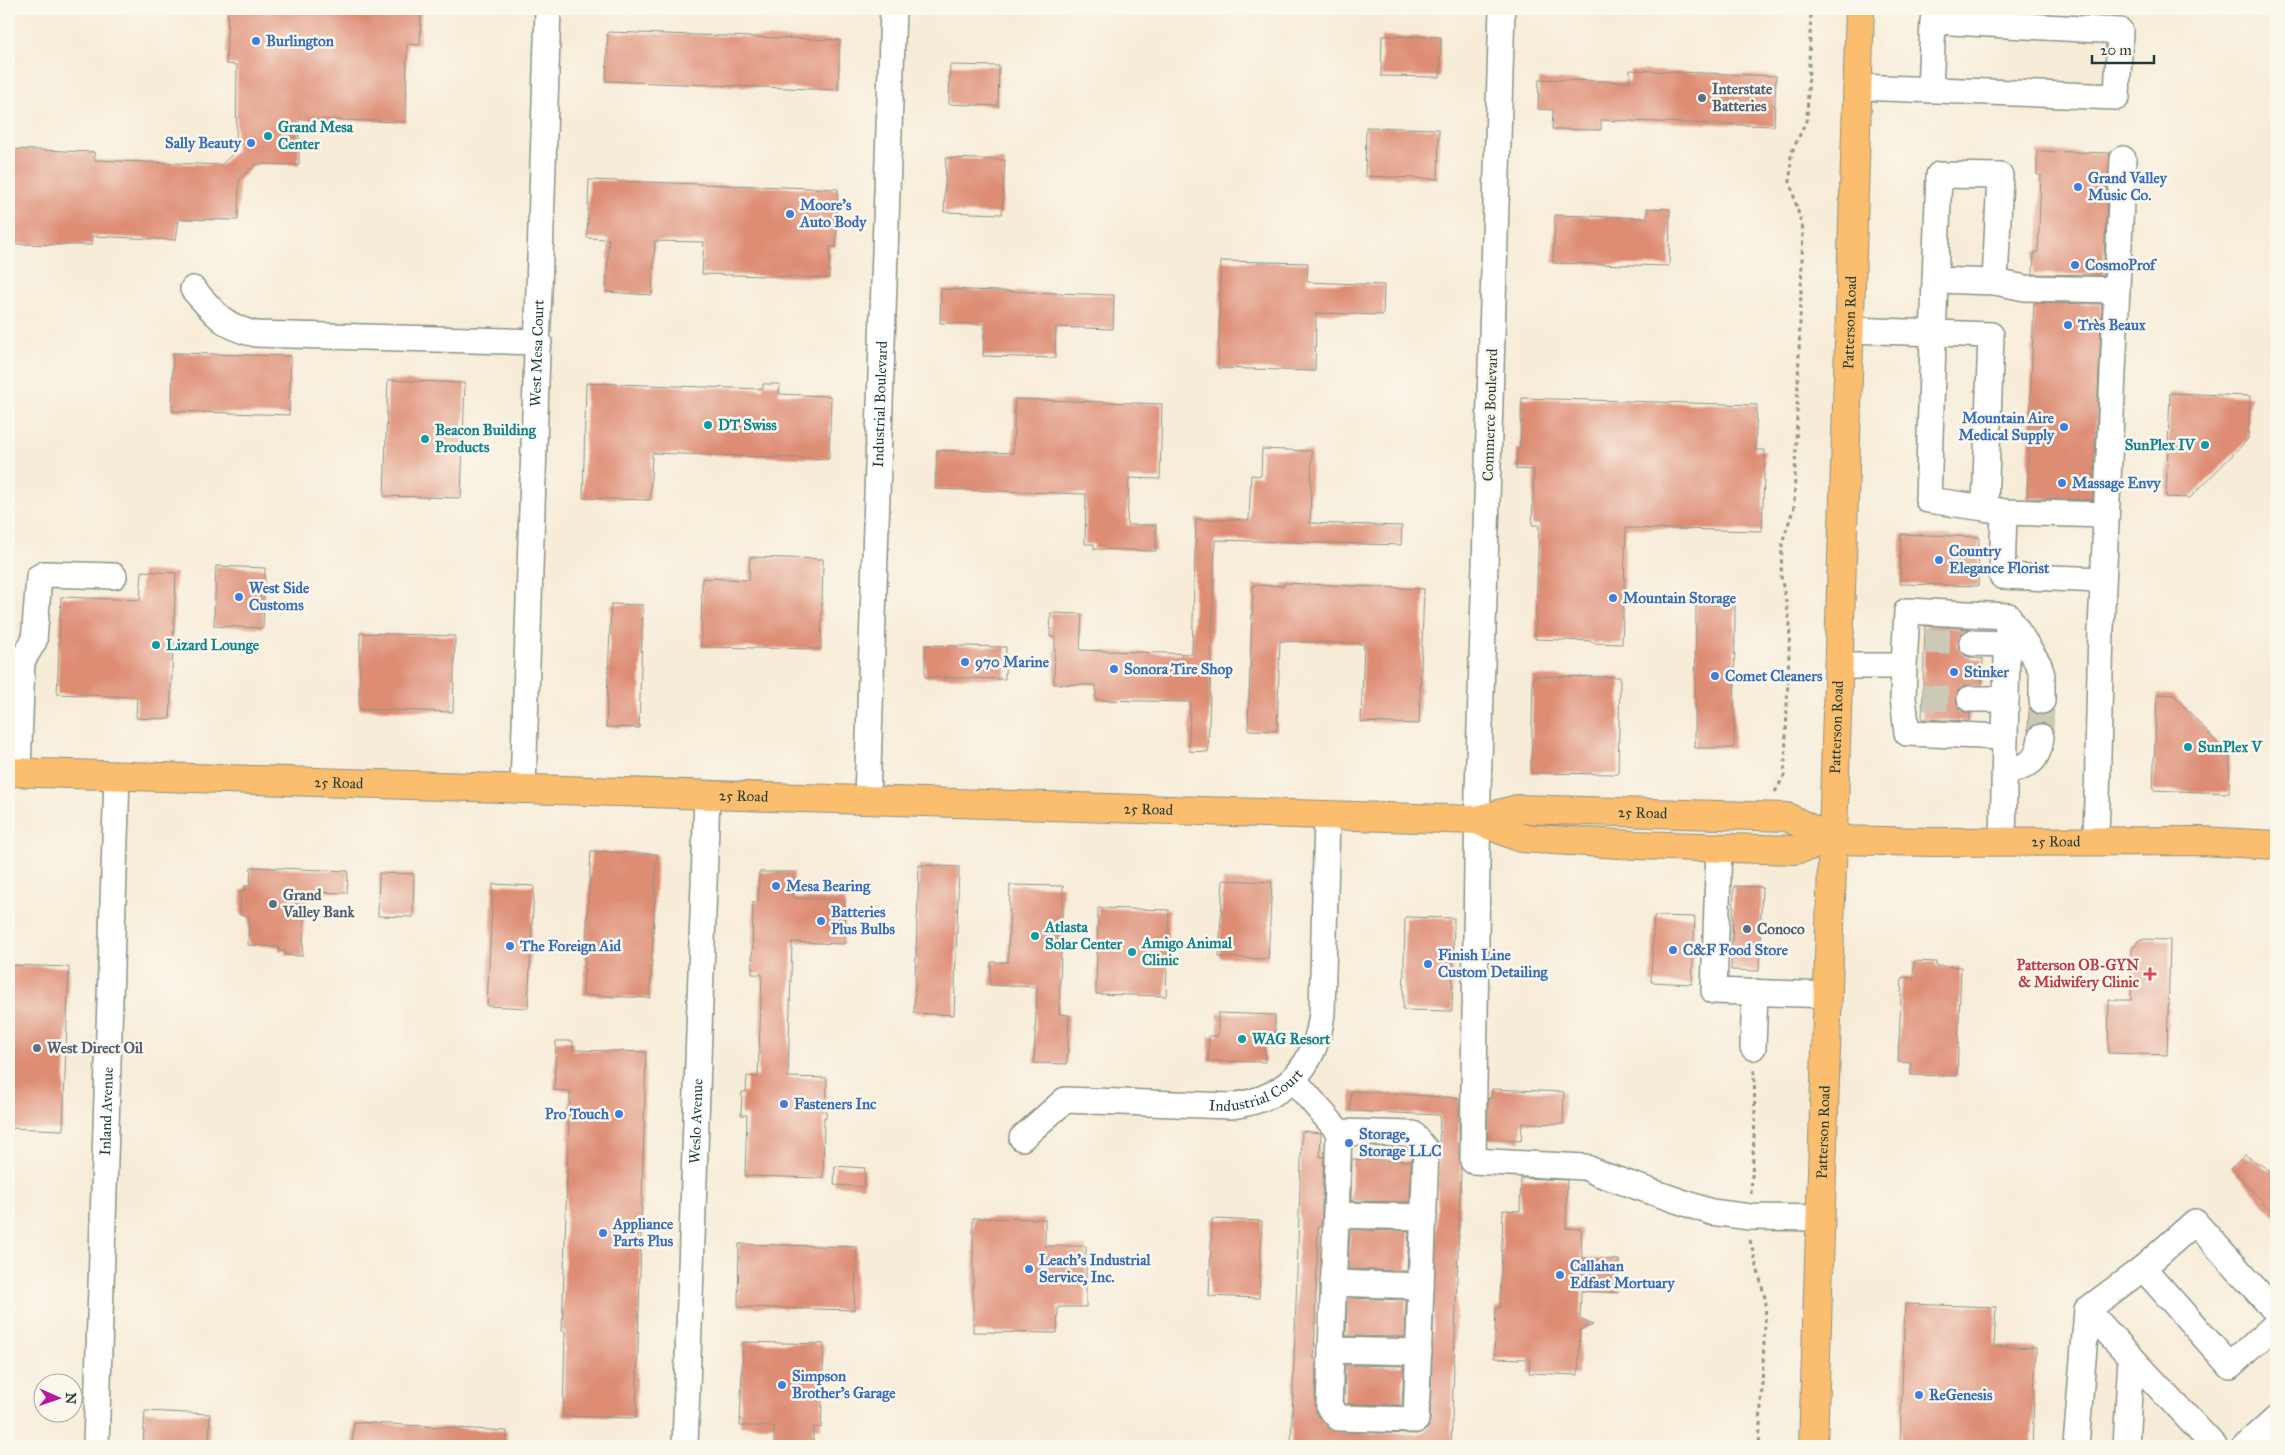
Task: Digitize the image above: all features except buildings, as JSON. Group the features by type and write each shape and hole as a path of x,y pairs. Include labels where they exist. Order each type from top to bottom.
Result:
{"main road":[{"name":"Patterson Road","path":"1813,1446 1860,9"},
{"name":"25 Road","path":"13,772 1478,820 1518,809 1787,817 1834,840"},
{"name":"25 Road","path":"1478,820 1521,838 1719,848 1795,850 1834,840 2004,842 2202,841 2276,845"}],"street":[{"name":"West Mesa Court","path":"523,788 548,9"},
{"name":"Industrial Boulevard","path":"867,799 893,9"},
{"name":"Commerce Boulevard","path":"1502,9 1478,820 1473,1161 1585,1167 1600,1174 1710,1212 1750,1218"},
{"path":"1858,87 1930,90 2117,97 2120,31 1933,21 1930,90"},
{"path":"2096,842 2103,580 2123,158"},
{"path":"1995,282 2000,176 1939,175 1928,500 1995,510 2106,515"},
{"path":"1936,280 1995,282 2025,288 2117,290"},
{"path":"193,289 222,320 238,331 256,334 538,342"},
{"path":"1850,330 1991,335 1995,510 2002,576 2103,580"},
{"path":"13,772 22,662 34,641 39,577 45,574 114,576"},
{"path":"2005,737 1907,733 1913,698 1904,666 1915,641 1908,611 2008,616"},
{"path":"2004,842 2008,616"},
{"path":"2008,616 2039,665 2042,675 2042,701"},
{"path":"1972,643 2007,644"},
{"path":"1840,666 1904,666"},
{"path":"1970,699 2006,699"},
{"path":"2005,773 2030,764 2038,755 2041,737"},
{"name":"Inland Avenue","path":"96,1446 116,776"},
{"name":"Weslo Avenue","path":"685,1446 707,795"},
{"name":"Industrial Court","path":"1022,1138 1065,1100 1230,1106 1245,1104 1270,1096 1293,1079 1308,1060 1320,1030 1327,815"},
{"path":"1719,848 1714,991 1829,995"},
{"path":"1753,1047 1755,992"},
{"path":"1293,1079 1339,1132 1329,1407 1339,1418 1416,1420 1426,1150 1413,1134 1339,1132"},
{"path":"1336,1215 1424,1217"},
{"path":"1750,1218 1821,1218"},
{"path":"2076,1446 2087,1310 2143,1268 2194,1222 2276,1312"},
{"path":"2143,1268 2230,1366 2276,1324"},
{"path":"1333,1283 1421,1286"},
{"path":"2087,1310 2214,1446"},
{"path":"1331,1350 1419,1352"},
{"path":"2126,1446 2131,1357"},
{"path":"2246,1446 2276,1419"}],"path":[{"path":"1774,798 1775,790 1784,776 1785,762 1790,623 1781,568 1782,543 1794,507 1803,230 1790,182 1791,154 1807,119 1811,9"},
{"path":"1753,1047 1755,1118 1749,1236 1766,1302 1760,1446"}],"tunnel":[{"path":"1925,641 1972,643"},
{"path":"1923,698 1970,699"},
{"path":"2041,737 2042,701"}],"place":[{"name":"Burlington","path":"256,41"},
{"name":"Interstate Batteries","path":"1702,98"},
{"name":"Grand Mesa Center","path":"268,136"},
{"name":"Sally Beauty","path":"251,143"},
{"name":"Grand Valley Music Co.","path":"2078,187"},
{"name":"Moore's Auto Body","path":"790,214"},
{"name":"CosmoProf","path":"2075,265"},
{"name":"Très Beaux","path":"2068,325"},
{"name":"DT Swiss","path":"708,425"},
{"name":"Mountain Aire Medical Supply","path":"2064,427"},
{"name":"Beacon Building Products","path":"425,439"},
{"name":"SunPlex IV","path":"2205,445"},
{"name":"Massage Envy","path":"2062,483"},
{"name":"Country Elegance Florist","path":"1939,560"},
{"name":"West Side Customs","path":"239,597"},
{"name":"Mountain Storage","path":"1613,598"},
{"name":"Lizard Lounge","path":"156,645"},
{"name":"970 Marine","path":"965,662"},
{"name":"Sonora Tire Shop","path":"1114,669"},
{"name":"Stinker","path":"1954,672"},
{"name":"Comet Cleaners","path":"1715,676"},
{"name":"SunPlex V","path":"2188,747"},
{"name":"Mesa Bearing","path":"776,886"},
{"name":"Grand Valley Bank","path":"273,904"},
{"name":"Batteries Plus Bulbs","path":"821,921"},
{"name":"Conoco","path":"1747,929"},
{"name":"Atlasta Solar Center","path":"1035,936"},
{"name":"The Foreign Aid","path":"510,946"},
{"name":"C&F Food Store","path":"1673,950"},
{"name":"Amigo Animal Clinic","path":"1132,952"},
{"name":"Finish Line Custom Detailing","path":"1428,964"},
{"name":"Patterson OB-GYN & Midwifery Clinic","path":"2150,974"},
{"name":"WAG Resort","path":"1242,1039"},
{"name":"West Direct Oil","path":"37,1048"},
{"name":"Fasteners Inc","path":"784,1104"},
{"name":"Pro Touch","path":"619,1114"},
{"name":"Storage, Storage LLC","path":"1349,1143"},
{"name":"Appliance Parts Plus","path":"603,1233"},
{"name":"Leach's Industrial Service, Inc.","path":"1029,1269"},
{"name":"Callahan Edfast Mortuary","path":"1560,1275"},
{"name":"Simpson Brother's Garage","path":"782,1385"},
{"name":"ReGenesis","path":"1919,1395"}]}
